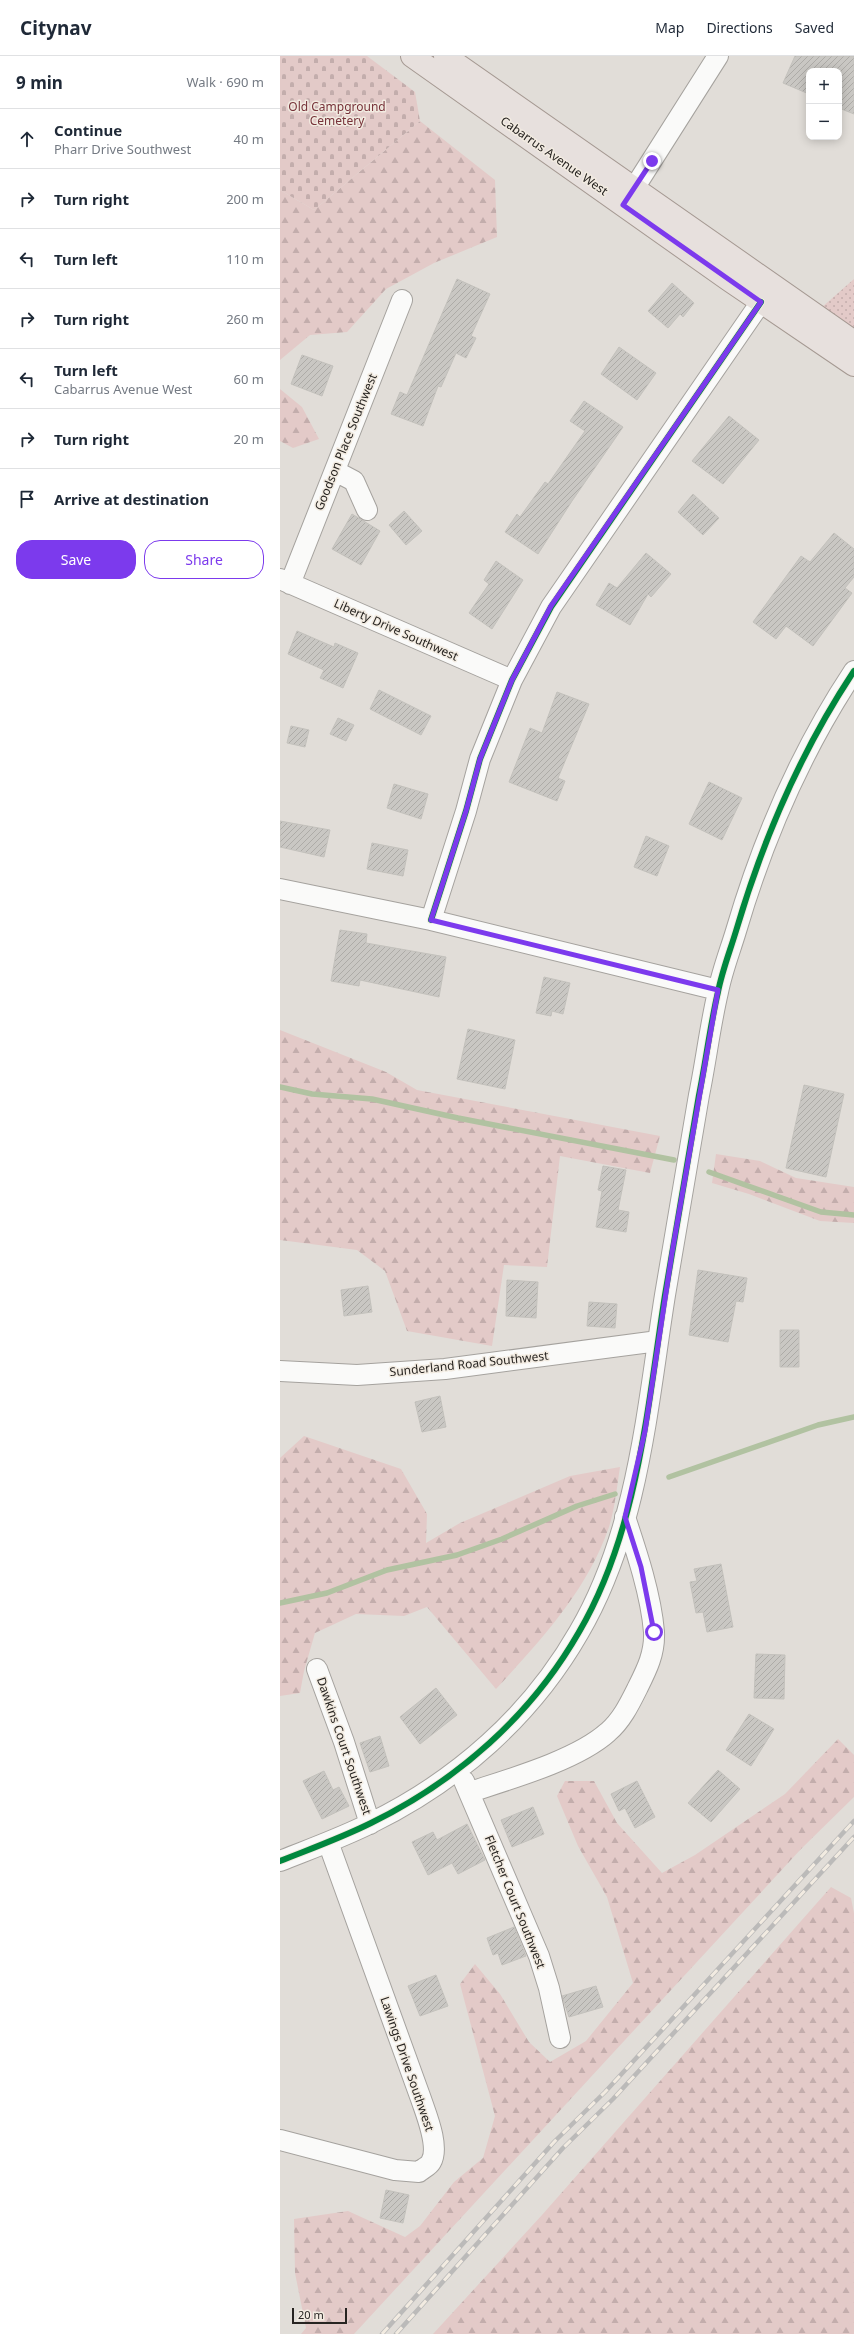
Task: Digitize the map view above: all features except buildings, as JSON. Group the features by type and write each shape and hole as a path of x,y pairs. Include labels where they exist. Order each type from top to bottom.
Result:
{"main road":[{"name":"Cabarrus Avenue West","path":"412,56 854,342"},
{"name":"Cabarrus Avenue West","path":"445,56 629,197 761,302 854,365"}],"street":[{"path":"629,197 718,56"},
{"name":"Goodson Place Southwest","path":"285,581 335,471 402,300"},
{"path":"431,920 466,811 480,759 512,680 551,606 761,302"},
{"path":"335,471 354,481 367,510"},
{"name":"Liberty Drive Southwest","path":"285,581 512,680"},
{"path":"280,1861 370,1824 432,1789 479,1754 528,1704 559,1663 579,1633 598,1596 612,1559 625,1517 645,1431 658,1341 718,990 745,900 772,824 818,729 854,671"},
{"path":"280,890 431,920 718,990"},
{"name":"Sunderland Road Southwest","path":"280,1372 357,1375 438,1369 658,1341"},
{"path":"470,1792 524,1775 591,1746 610,1732 626,1711 653,1654 654,1632 641,1567 625,1517"},
{"name":"Dawkins Court Southwest","path":"317,1669 344,1742 370,1824"},
{"name":"Fletcher Court Southwest","path":"459,1770 470,1792 539,1956 549,1988 560,2038"},
{"name":"Lawings Drive Southwest","path":"280,2140 395,2170 419,2172 431,2162 434,2150 432,2132 422,2099 328,1842"}],"green space":[{"name":"Old Campground Cemetery","path":"280,56 367,56 415,92 420,121 314,210 280,190"},
{"path":"420,121 495,180 497,237 434,263 386,289 347,332 310,335 280,360 280,190 314,210"},
{"path":"854,279 854,332 821,308"},
{"path":"280,389 302,407 319,439 293,448 280,441"},
{"path":"280,1030 386,1072 417,1090 660,1136 650,1173 560,1156 547,1267 504,1265 492,1346 407,1331 385,1271 357,1250 280,1240"},
{"path":"716,1154 760,1161 796,1178 854,1187 854,1223 820,1221 749,1194 712,1183"},
{"path":"304,1436 401,1469 427,1514 426,1543 460,1523 570,1476 620,1467 609,1527 600,1550 588,1572 561,1614 530,1652 496,1689 427,1607 404,1616 356,1614 315,1633 304,1671 300,1693 280,1696 280,1458"},
{"path":"838,1739 854,1755 854,1797 801,1849 354,2334 301,2334 306,2328 295,2273 294,2219 348,2211 405,2237 420,2226 454,2182 483,2158 495,2116 460,1984 475,1964 500,1994 529,2042 550,2062 586,2041 633,1983 607,1897 578,1846 557,1796 565,1781 594,1781 617,1823 662,1873 695,1855 785,1794"},
{"path":"831,1887 851,1898 854,1913 854,2334 433,2334 542,2215"}],"waterway":[{"path":"280,1087 312,1094 372,1099 458,1118 674,1160"},
{"path":"709,1172 821,1212 854,1215"},
{"path":"669,1477 818,1425 854,1417"},
{"path":"280,1603 327,1593 387,1570 457,1555 502,1539 577,1506 615,1494"}],"railway":[{"path":"382,2334 555,2141 605,2092 854,1821"},
{"path":"396,2334 563,2148 613,2099 854,1837"}],"cycle path":[{"path":"431,920 466,811 480,759 512,680 551,607 761,302"},
{"path":"280,1861 371,1823 403,1806 462,1766 515,1718 538,1691 560,1663 579,1632 599,1593 615,1553 637,1468 699,1095 722,976 758,863 785,796 817,732 854,671"}],"route":[{"path":"652,161 623,205 761,302 551,606 512,680 480,759 466,811 431,920 718,990 672,1253 645,1431 625,1517 641,1567 654,1632"}]}
